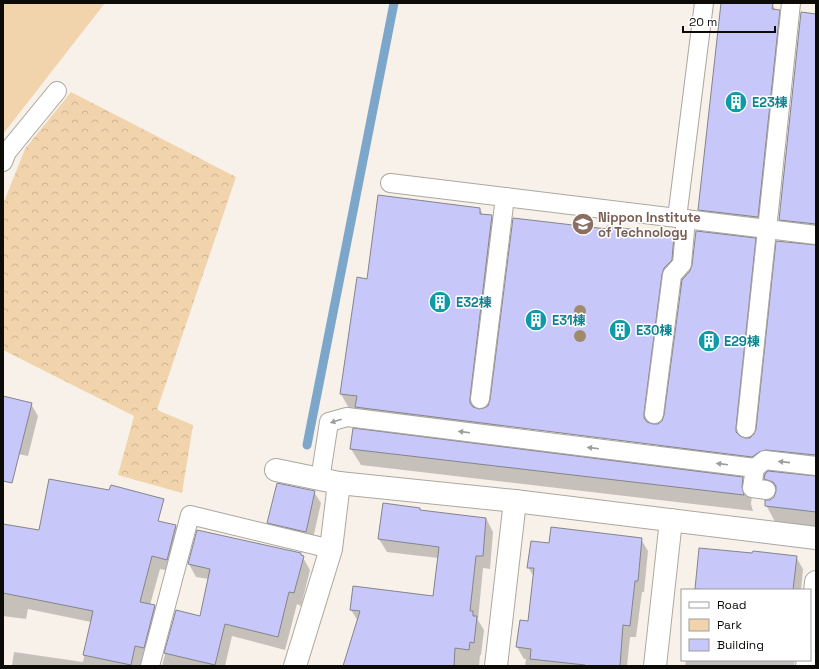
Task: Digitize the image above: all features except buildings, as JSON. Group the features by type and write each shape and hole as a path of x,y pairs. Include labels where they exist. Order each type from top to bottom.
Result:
{"street":[{"path":"276,470 330,481 515,501 816,538"},
{"path":"295,666 331,549 330,481"},
{"path":"496,666 515,501"},
{"path":"655,666 671,520"},
{"path":"811,631 816,582"}],"lane":[{"path":"654,414 672,275 682,264 681,219 704,3"},
{"path":"746,428 791,3"},
{"path":"3,162 7,152 57,91"},
{"path":"390,183 816,235"},
{"path":"480,399 505,198"},
{"path":"330,481 329,422 347,417 755,468"},
{"path":"766,490 752,488 755,468 765,460 816,466"},
{"path":"150,666 190,515 331,549"}],"green space":[{"path":"3,3 105,3 3,134"},
{"path":"71,92 236,177 157,410 193,425 182,493 118,475 134,416 3,350 3,204 25,149"}],"waterway":[{"path":"307,445 394,3"}],"place":[{"name":"E23棟","path":"736,102"},
{"name":"Nippon Institute of Technology","path":"583,224"},
{"name":"E32棟","path":"440,302"},
{"name":"E31棟","path":"536,320"},
{"name":"E30棟","path":"620,330"},
{"name":"E29棟","path":"709,341"}]}
